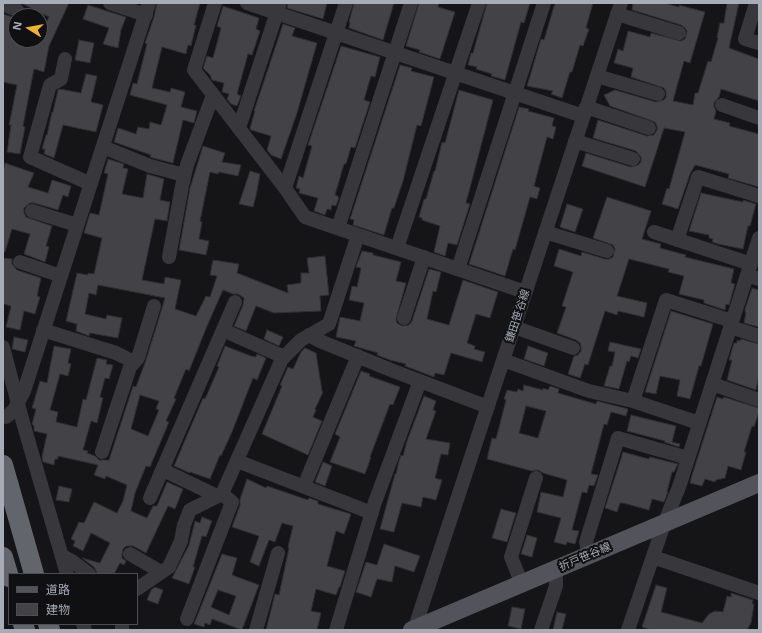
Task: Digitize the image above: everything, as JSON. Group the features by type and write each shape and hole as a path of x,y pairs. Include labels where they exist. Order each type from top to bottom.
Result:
{"highway":[{"path":"3,465 34,573"},
{"path":"3,557 8,574"}],"main road":[{"name":"折戸笹谷線","path":"414,630 759,483"}],"street":[{"path":"6,417 14,410 24,390 148,9 110,3"},
{"path":"215,3 194,70 285,188 305,217 525,292"},
{"path":"248,3 278,8 336,33 514,93 649,128"},
{"path":"285,188 346,3"},
{"path":"338,228 411,3"},
{"path":"397,248 479,3"},
{"path":"458,269 544,3"},
{"path":"756,3 745,38 759,43"},
{"path":"3,4 12,8"},
{"path":"239,128 278,8"},
{"path":"619,9 679,33"},
{"name":"鎌田笹谷線","path":"414,630 619,9"},
{"path":"65,59 60,79 50,84 30,157 91,184"},
{"path":"597,76 658,94"},
{"path":"169,257 184,175 213,95"},
{"path":"722,105 759,118"},
{"path":"575,140 633,159"},
{"path":"102,147 150,166 184,175"},
{"path":"677,240 698,177 759,196"},
{"path":"32,211 77,225"},
{"path":"545,232 607,251"},
{"path":"654,232 754,265"},
{"path":"138,588 169,567 181,541 184,525 190,510 220,495 237,461 282,359 301,340 329,324 358,235"},
{"path":"628,630 688,458 731,324 754,265 759,238"},
{"path":"404,318 424,257"},
{"path":"20,262 61,276"},
{"path":"633,401 666,300 759,336"},
{"path":"150,498 235,302"},
{"path":"102,452 130,367 138,358 154,306"},
{"path":"514,327 573,348"},
{"path":"43,330 116,353 134,362"},
{"path":"223,330 284,357"},
{"path":"309,335 320,341 488,407"},
{"path":"3,347 17,402 67,573"},
{"path":"304,486 358,356"},
{"path":"503,360 589,391 599,392 633,401 699,423"},
{"path":"336,630 372,512 420,381"},
{"path":"712,384 759,400"},
{"path":"589,555 586,542 618,438 688,458"},
{"path":"237,461 372,512"},
{"path":"162,470 220,495 232,502 187,619"},
{"path":"522,584 510,557 536,478"},
{"path":"256,630 278,553"},
{"path":"130,554 161,572"},
{"path":"62,556 72,561 88,573"},
{"path":"653,557 759,593"},
{"path":"542,630 556,586 554,570"}],"building":[{"path":"21,3 69,3 49,46 44,72 34,69 23,126 25,127 20,154 7,152 11,125 9,125 17,85 3,82 3,14 8,16 8,48 48,48 48,8 31,8"},
{"path":"157,3 200,3 194,25 196,25 191,46 188,45 186,54 162,47 152,88 170,92 171,88 185,92 181,107 197,111 194,123 183,120 173,163 150,157 151,155 114,142 118,128 136,134 138,127 149,129 150,122 161,125 167,105 130,95 133,83 137,84 147,44 145,43"},
{"path":"288,3 327,3 323,19 287,8"},
{"path":"354,3 394,3 383,40 349,28"},
{"path":"419,3 439,3 438,7 455,12 440,59 419,52 420,50 406,46"},
{"path":"487,3 530,3 524,23 521,22 505,80 491,76 492,74 476,69 477,67 468,65 471,53 473,53"},
{"path":"555,3 593,3 586,28 589,29 583,46 580,45 562,98 551,94 553,91 527,86 541,39 544,40"},
{"path":"633,3 664,3 679,7 679,5 705,12 690,63 684,61 673,101 693,105 695,93 698,93 708,61 711,62 718,38 720,23 724,23 727,3 739,3 729,48 759,59 759,101 721,89 719,97 714,103 716,111 714,119 730,123 729,126 759,134 759,187 728,178 729,174 695,165 690,174 678,209 662,204 667,188 669,189 685,132 664,128 645,187 582,166 586,153 631,167 638,165 641,162 641,157 636,151 593,138 598,120 647,136 654,135 657,130 655,122 610,106 604,95 615,90 656,102 664,100 666,97 666,92 664,88 631,77 633,68 614,63 618,49 623,51 628,31 650,37 651,33 681,41 685,39 687,31 681,25 632,10"},
{"path":"88,5 126,17 121,30 118,48 103,44 109,28 83,19"},
{"path":"223,6 259,18 256,29 260,31 252,55 248,54 237,94 241,96 237,106 231,104 227,99 229,94 222,92 224,83 212,80 210,75 203,68 207,56 213,58 221,28 217,26"},
{"path":"283,24 295,28 292,36 317,43 297,113 281,159 271,155 267,150 271,136 251,130 250,128 254,111"},
{"path":"79,40 94,43 90,63 75,60"},
{"path":"341,46 380,57 375,77 371,76 364,100 370,102 355,148 351,147 346,164 344,164 335,195 339,197 336,206 332,205 331,210 327,209 325,215 314,211 318,198 299,193 300,189 296,188 299,176 303,178 312,146 308,145"},
{"path":"400,65 412,68 411,71 434,77 421,126 417,125 403,181 394,208 392,208 384,235 353,225 354,220 350,219"},
{"path":"86,74 97,76 91,102 103,105 96,132 63,125 54,158 44,154 45,149 42,149 58,90 60,89 81,93"},
{"path":"459,90 493,100 466,203 470,204 457,245 448,243 445,256 434,252 440,226 422,220 422,218 419,217 435,171 442,142 445,143"},
{"path":"519,107 554,118 552,126 556,127 553,139 547,137 534,186 540,188 537,199 530,197 515,250 513,249 505,276 469,264"},
{"path":"203,146 225,153 222,162 241,165 238,176 219,172 218,174 210,172 200,221 202,222 199,239 209,241 206,255 179,250 190,188"},
{"path":"108,159 124,164 123,168 128,169 122,194 143,198 147,174 164,179 160,200 170,202 167,221 155,219 142,280 164,284 165,277 181,280 175,309 196,316 206,296 210,297 217,276 210,275 213,260 239,264 237,273 288,293 287,285 301,283 301,273 309,273 307,258 325,256 329,295 320,296 321,311 274,313 256,306 246,331 234,326 243,305 244,298 238,294 233,294 223,290 189,371 186,369 174,398 176,399 166,421 169,422 150,467 146,466 135,493 131,511 147,518 153,506 157,506 167,482 183,489 175,509 168,506 146,553 133,546 126,546 123,549 122,554 122,558 126,561 124,565 120,563 115,573 97,573 94,567 82,558 100,563 110,543 91,533 83,551 73,546 75,541 71,539 79,522 84,523 94,502 117,513 123,501 127,485 106,476 105,479 94,475 98,465 58,456 58,459 55,459 54,465 43,462 42,457 47,434 34,431 34,426 32,424 36,409 32,408 40,381 47,383 54,346 71,349 68,363 71,364 68,376 60,374 50,410 58,412 56,422 77,427 83,399 86,400 97,358 107,360 106,364 113,365 109,379 105,378 100,397 103,398 97,423 91,421 83,450 88,451 87,453 95,456 99,460 109,460 133,386 136,387 146,360 165,298 98,285 96,295 89,293 85,314 106,319 107,315 122,318 118,338 90,333 89,336 76,331 77,324 66,321 77,273 88,275 88,273 94,274 102,238 84,233 90,213 99,215 108,174 104,173","holes":["140,395 159,401 156,409 159,410 148,436 131,429"]},
{"path":"5,163 34,173 28,187 48,193 52,180 71,186 68,197 63,195 58,210 34,203 30,203 24,208 26,217 52,226 46,246 49,247 45,262 24,254 30,234 12,229 5,252 3,252 3,171"},
{"path":"250,171 260,174 253,207 239,204"},
{"path":"701,193 743,202 743,200 756,204 750,226 748,226 743,249 712,242 713,239 709,238 709,235 689,231"},
{"path":"607,197 651,211 642,239 661,244 660,248 686,255 685,257 734,269 731,283 735,284 729,305 726,304 725,310 704,303 704,300 679,294 684,276 668,272 669,269 629,259 617,296 647,303 644,317 618,311 617,315 605,311 588,365 585,364 580,378 568,374 574,356 578,355 581,351 580,343 557,333 566,307 562,306 573,272 554,266 559,249 581,256 582,252 605,259 613,257 615,249 613,245 593,238"},
{"path":"567,204 583,209 575,232 560,227"},
{"path":"362,251 401,262 396,281 406,283 396,319 397,323 402,326 409,325 412,321 429,269 441,272 436,292 433,291 427,319 449,325 463,280 498,292 490,318 476,314 467,343 475,346 474,349 485,352 482,362 451,353 444,375 435,373 434,377 405,366 406,364 377,355 378,353 354,346 356,341 336,337 340,317 360,321 364,303 349,300 352,286 357,287 361,268 356,267"},
{"path":"3,258 12,259 12,264 17,270 41,278 37,296 40,297 35,314 24,311 20,330 6,327 11,306 3,304"},
{"path":"752,288 759,290 759,327 744,323 746,312 745,309"},
{"path":"671,311 713,324 690,399 677,396 680,380 660,376 656,394 645,392"},
{"path":"267,330 283,337 279,346 264,339"},
{"path":"14,337 28,340 25,352 12,349"},
{"path":"741,339 759,344 759,376 756,390 727,380 732,360 729,360 734,343 737,343 737,340 740,341"},
{"path":"610,342 641,349 638,358 631,356 629,362 627,361 619,389 604,386 610,366 612,366 615,352 608,351"},
{"path":"225,346 251,356 256,357 257,354 266,358 257,380 253,378 232,432 210,479 174,466 203,398 205,399 219,367 217,366"},
{"path":"528,346 548,353 544,366 524,359"},
{"path":"305,348 316,353 323,392 313,417 322,421 308,455 262,434 282,386 280,385 288,367 293,369 301,352"},
{"path":"361,371 370,374 369,376 400,387 393,405 390,404 365,474 330,462 340,437 335,434"},
{"path":"524,385 543,390 543,388 548,390 550,386 559,389 558,393 596,404 597,401 628,409 626,416 611,412 607,425 604,424 591,474 598,475 594,486 589,485 587,493 582,492 572,530 579,531 575,544 567,542 566,545 554,542 561,518 537,512 541,492 563,497 567,480 543,473 538,470 532,471 487,459 492,438 496,439 506,400 504,399 507,390 517,392 518,389 523,391","holes":["526,406 546,411 538,438 519,433"]},
{"path":"424,396 436,401 433,410 436,411 426,439 450,443 448,455 441,454 435,478 442,480 436,500 423,497 421,507 402,503 394,532 380,529 399,461 401,455 403,456"},
{"path":"717,397 723,399 724,397 759,408 759,412 754,427 752,426 744,452 746,452 741,470 728,466 725,478 716,480 715,482 705,479 702,486 690,483"},
{"path":"631,415 676,426 672,442 680,444 679,447 664,442 665,441 627,431"},
{"path":"623,452 649,459 650,457 678,464 674,472 672,472 668,492 664,502 652,499 649,510 623,503 620,503 617,512 605,508"},
{"path":"323,462 332,466 325,486 315,482"},
{"path":"247,479 266,488 267,486 308,500 309,498 318,501 318,504 351,514 344,534 336,531 327,566 345,571 340,587 336,595 316,589 311,611 321,613 317,630 266,630 275,594 279,595 293,526 282,523 275,542 269,540 259,566 250,562 259,536 232,527"},
{"path":"59,486 72,489 69,502 56,500"},
{"path":"501,509 516,513 507,542 492,538"},
{"path":"202,517 212,521 206,537 202,536 193,567 195,567 189,584 172,578 189,545 195,521 200,523"},
{"path":"527,535 537,538 532,557 521,554"},
{"path":"384,544 420,556 414,572 395,566 392,582 377,579 371,597 356,592 366,562 377,565"},
{"path":"222,554 237,558 232,575 259,585 242,630 212,619 210,625 205,623 204,627 194,624","holes":["218,590 236,596 229,615 211,607"]},
{"path":"656,585 667,588 661,612 702,623 709,614 715,611 723,612 727,596 731,597 731,593 753,600 752,604 754,604 751,623 747,630 651,630 642,627"},
{"path":"155,587 163,590 158,604 147,600 151,590"},
{"path":"512,607 525,609 521,629 508,626"},
{"path":"557,612 566,614 562,630 553,630"}]}
